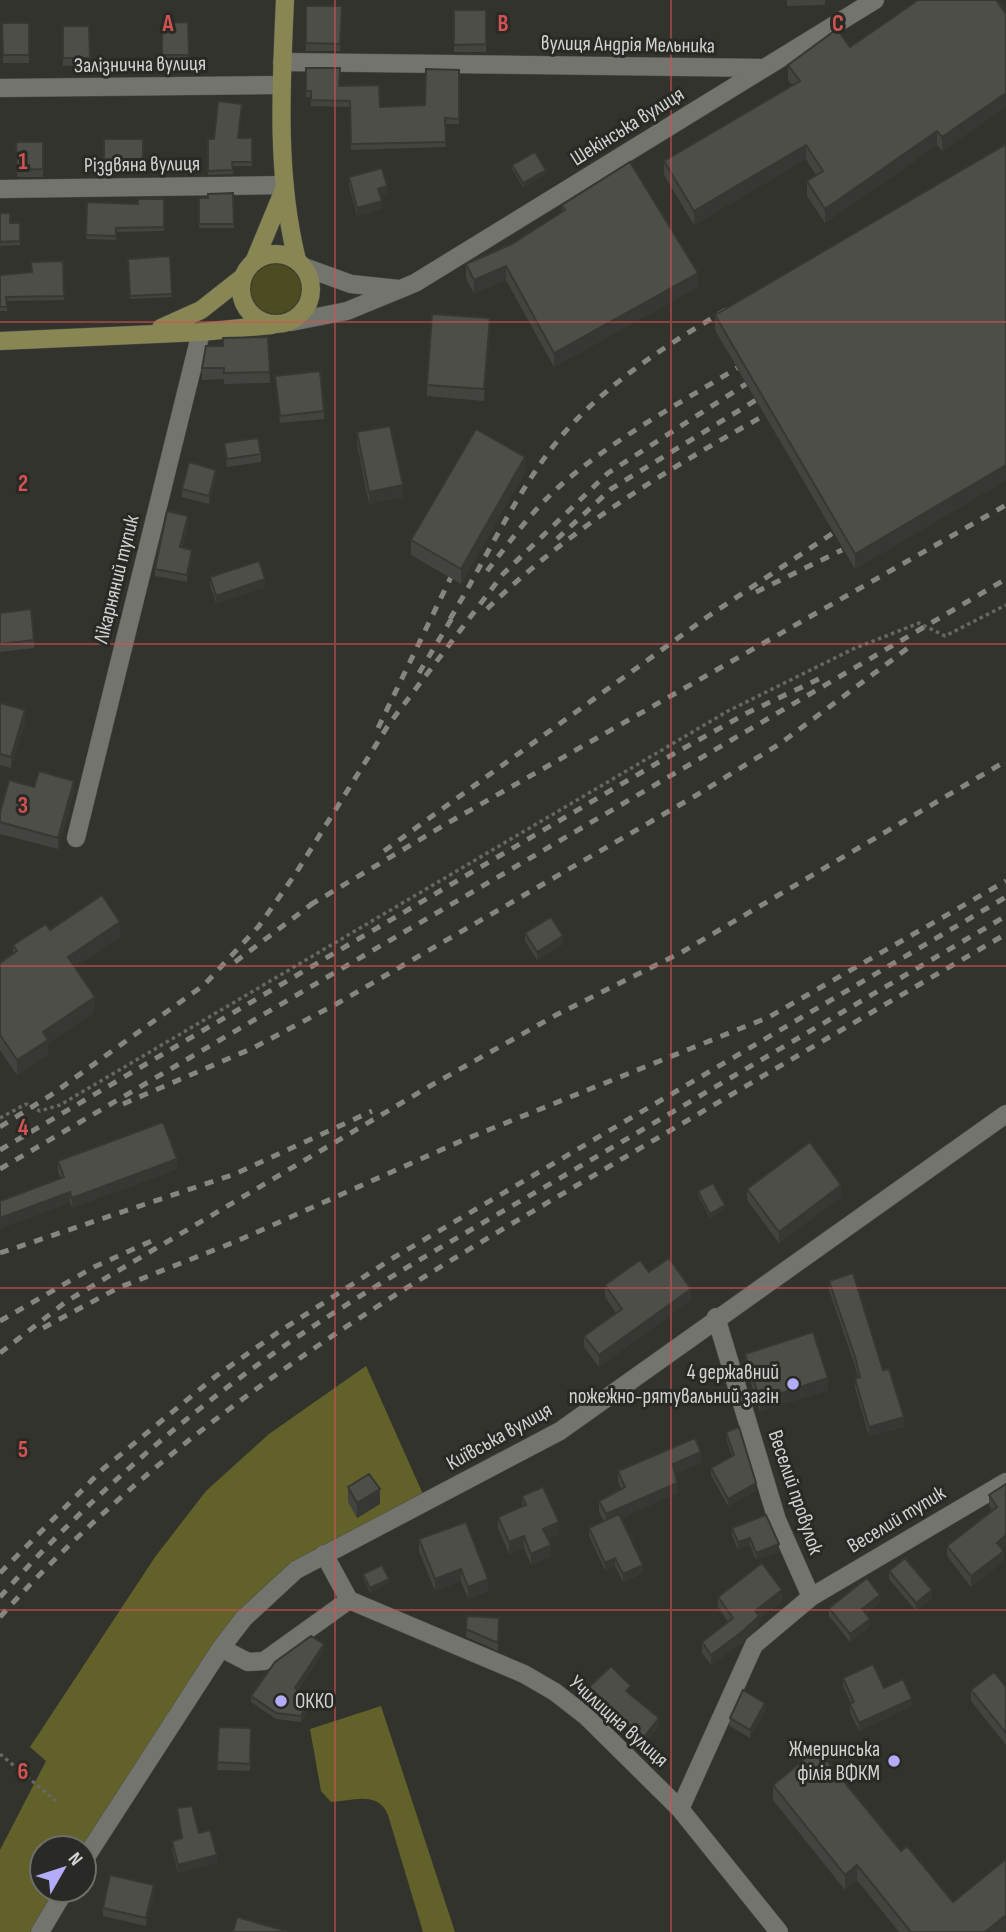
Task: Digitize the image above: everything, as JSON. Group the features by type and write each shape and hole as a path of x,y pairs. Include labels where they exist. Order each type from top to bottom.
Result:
{"main road":[{"path":"0,341 152,332 201,332 272,325 291,322 299,317 309,302 311,284 300,264 285,185 281,85 285,0"},
{"path":"272,325 248,312 241,295 248,269 285,185"},
{"path":"152,332 201,310 248,269 270,254 300,264"}],"street":[{"name":"Шекінська вулиця","path":"291,322 347,311 402,290 875,0"},
{"name":"вулиця Андрія Мельника","path":"282,62 764,68"},
{"name":"Залізнична вулиця","path":"0,88 281,85"},
{"name":"Різдвяна вулиця","path":"0,190 285,185"},
{"path":"300,264 351,284 402,290"},
{"name":"Лікарняний тупик","path":"76,838 201,332"},
{"name":"Київська вулиця","path":"98,1838 221,1648 269,1592 324,1554 551,1436 1006,1114"},
{"name":"Веселий провулок","path":"716,1317 777,1520 811,1597"},
{"name":"Веселий тупик","path":"811,1597 1006,1482"},
{"path":"221,1648 248,1662 264,1661 349,1600 324,1554"},
{"path":"680,1809 754,1645 811,1597"},
{"name":"Училищна вулиця","path":"349,1600 524,1674 555,1692 587,1717 680,1809 779,1932"},
{"path":"40,1932 57,1904"}],"path":[{"path":"0,1118 26,1104 40,1111 61,1105 728,711 853,649 919,623 945,636 1006,605"},
{"path":"0,1754 56,1801"}],"shaded area":[{"path":"276,264 293,272 301,289 293,306 276,314 259,306 251,289 259,272"},
{"path":"366,1366 426,1501 269,1592 94,1834 28,1834 28,1904 57,1904 40,1932 0,1932 0,1850 46,1761 30,1747 155,1557 206,1491 269,1434"},
{"path":"381,1706 455,1932 423,1932 384,1807 378,1802 364,1799 331,1802 321,1791 310,1729"}],"building":[{"path":"918,0 996,0 1006,14 1006,93 942,137 937,131 825,209 807,181 823,171 806,145 694,211 664,161 800,81 788,65 837,29 850,47"},
{"path":"306,6 342,6 340,44 306,43"},
{"path":"454,10 486,10 486,44 454,45"},
{"path":"188,22 189,55 162,55 162,23"},
{"path":"2,23 29,23 29,55 3,55"},
{"path":"63,26 89,26 90,58 63,58"},
{"path":"306,68 340,68 339,86 379,85 380,107 425,105 426,69 459,70 459,119 445,118 446,142 351,144 350,101 311,100 311,91 306,91"},
{"path":"218,101 242,104 238,138 252,138 252,162 232,162 233,170 208,171 208,139 214,139"},
{"path":"104,139 143,139 143,168 104,168"},
{"path":"16,142 43,142 43,169 17,170"},
{"path":"1006,144 1006,465 855,554 715,315"},
{"path":"535,152 546,170 523,183 512,165"},
{"path":"630,162 698,273 554,353 506,266 474,280 466,264 510,245 565,210 562,205"},
{"path":"382,168 387,186 378,189 382,201 357,208 349,177"},
{"path":"233,193 234,224 199,224 199,198 208,198 208,194"},
{"path":"138,199 164,199 164,227 116,228 116,236 86,235 87,202 138,204"},
{"path":"0,213 10,213 10,223 20,223 20,241 0,242"},
{"path":"170,256 172,294 130,296 128,259"},
{"path":"63,261 64,296 6,297 7,307 0,307 0,275 32,272 31,262"},
{"path":"432,314 490,318 484,389 427,385"},
{"path":"268,337 270,372 224,373 224,368 202,368 206,346 223,346 223,338"},
{"path":"320,371 324,411 280,416 275,376"},
{"path":"390,426 403,485 369,492 357,432"},
{"path":"476,429 525,457 461,569 411,540"},
{"path":"258,438 261,454 227,459 224,443"},
{"path":"189,462 216,470 209,496 182,489"},
{"path":"167,511 188,516 180,547 192,550 187,575 155,569"},
{"path":"259,561 265,579 216,596 210,577"},
{"path":"31,609 34,640 0,644 0,613"},
{"path":"0,703 25,710 11,757 0,754"},
{"path":"39,771 74,781 58,838 0,822 9,780 34,787"},
{"path":"102,895 120,922 68,957 95,997 43,1032 48,1040 17,1060 0,1035 0,963 17,951 13,945 46,924 50,930"},
{"path":"551,917 563,936 537,952 525,933"},
{"path":"163,1122 177,1159 72,1198 70,1192 0,1218 0,1201 64,1177 58,1161"},
{"path":"810,1142 841,1185 779,1232 747,1189"},
{"path":"713,1183 725,1205 710,1214 698,1191"},
{"path":"669,1258 691,1289 599,1355 584,1336 622,1309 605,1285 640,1260 649,1272"},
{"path":"853,1273 883,1370 889,1369 904,1417 869,1427 855,1379 860,1377 855,1357 829,1281"},
{"path":"813,1332 828,1378 760,1400 745,1354"},
{"path":"739,1427 756,1483 728,1499 711,1468 734,1455 726,1432"},
{"path":"695,1438 701,1452 673,1464 677,1483 606,1514 599,1501 625,1487 618,1471"},
{"path":"369,1474 380,1489 357,1503 348,1487"},
{"path":"1006,1484 1006,1535 997,1543 1004,1551 971,1576 947,1546 997,1507 989,1495"},
{"path":"543,1487 559,1522 543,1529 551,1545 531,1554 524,1536 509,1542 498,1517 526,1505 522,1496"},
{"path":"619,1514 643,1565 623,1574 615,1558 605,1563 589,1528"},
{"path":"766,1515 779,1544 756,1553 750,1538 738,1542 732,1528"},
{"path":"466,1522 488,1579 468,1587 461,1569 435,1579 419,1539"},
{"path":"905,1558 932,1590 916,1603 889,1571"},
{"path":"762,1563 782,1590 755,1611 759,1616 743,1631 711,1655 702,1642 733,1618 718,1597"},
{"path":"382,1565 389,1579 370,1588 363,1574"},
{"path":"867,1578 880,1595 862,1609 870,1619 850,1634 829,1608"},
{"path":"467,1616 499,1618 498,1643 466,1629"},
{"path":"311,1636 324,1644 295,1688 310,1698 301,1716 276,1713 251,1696 275,1662"},
{"path":"873,1664 884,1688 903,1679 912,1699 859,1723 850,1704 854,1702 843,1678"},
{"path":"611,1666 631,1686 626,1691 659,1718 640,1742 584,1692"},
{"path":"994,1672 1006,1687 1006,1733 971,1690"},
{"path":"743,1690 765,1703 750,1730 730,1718"},
{"path":"219,1727 251,1728 250,1764 217,1762"},
{"path":"817,1749 901,1851 907,1846 953,1902 1006,1859 1006,1915 985,1932 911,1932 857,1865 845,1875 773,1785"},
{"path":"192,1806 199,1833 210,1830 217,1855 178,1865 172,1841 182,1838 177,1808"},
{"path":"110,1875 154,1885 146,1918 103,1908"},
{"path":"237,1917 286,1931 286,1932 233,1932"}],"railway":[{"path":"450,619 518,499 564,433 602,396 643,363 733,306"},
{"path":"487,571 535,511 568,479 629,434 737,368"},
{"path":"0,1127 51,1095 204,985 259,926 296,873 389,724 503,574 608,473 746,384"},
{"path":"557,539 611,489 756,400"},
{"path":"487,609 518,580 585,527 655,479 765,415"},
{"path":"310,905 446,824 1006,505"},
{"path":"384,851 707,617 833,533"},
{"path":"756,592 842,550"},
{"path":"378,728 451,577"},
{"path":"0,1169 1006,579"},
{"path":"419,673 455,613"},
{"path":"123,1104 253,1048 338,1003 695,796 781,743 908,648"},
{"path":"0,1150 659,762 747,713 821,678"},
{"path":"0,1353 67,1301 430,1086 556,1015 682,952 1006,761"},
{"path":"43,1328 118,1288 237,1241 461,1141 769,1017 1006,881"},
{"path":"0,1573 103,1469 216,1376 277,1333 393,1258 1006,897"},
{"path":"235,962 316,901"},
{"path":"0,1597 88,1506 150,1450 288,1343 408,1267 1006,916"},
{"path":"0,1617 67,1548 136,1484 207,1426 281,1371 358,1319 516,1221 1006,934"},
{"path":"0,1253 235,1174 372,1111"},
{"path":"0,1321 94,1267 158,1238"}],"place":[{"name":"4 державний пожежно-рятувальний загін","path":"793,1384"},
{"name":"ОККО","path":"281,1701"},
{"name":"Жмеринська філія ВФКМ","path":"894,1761"}]}
